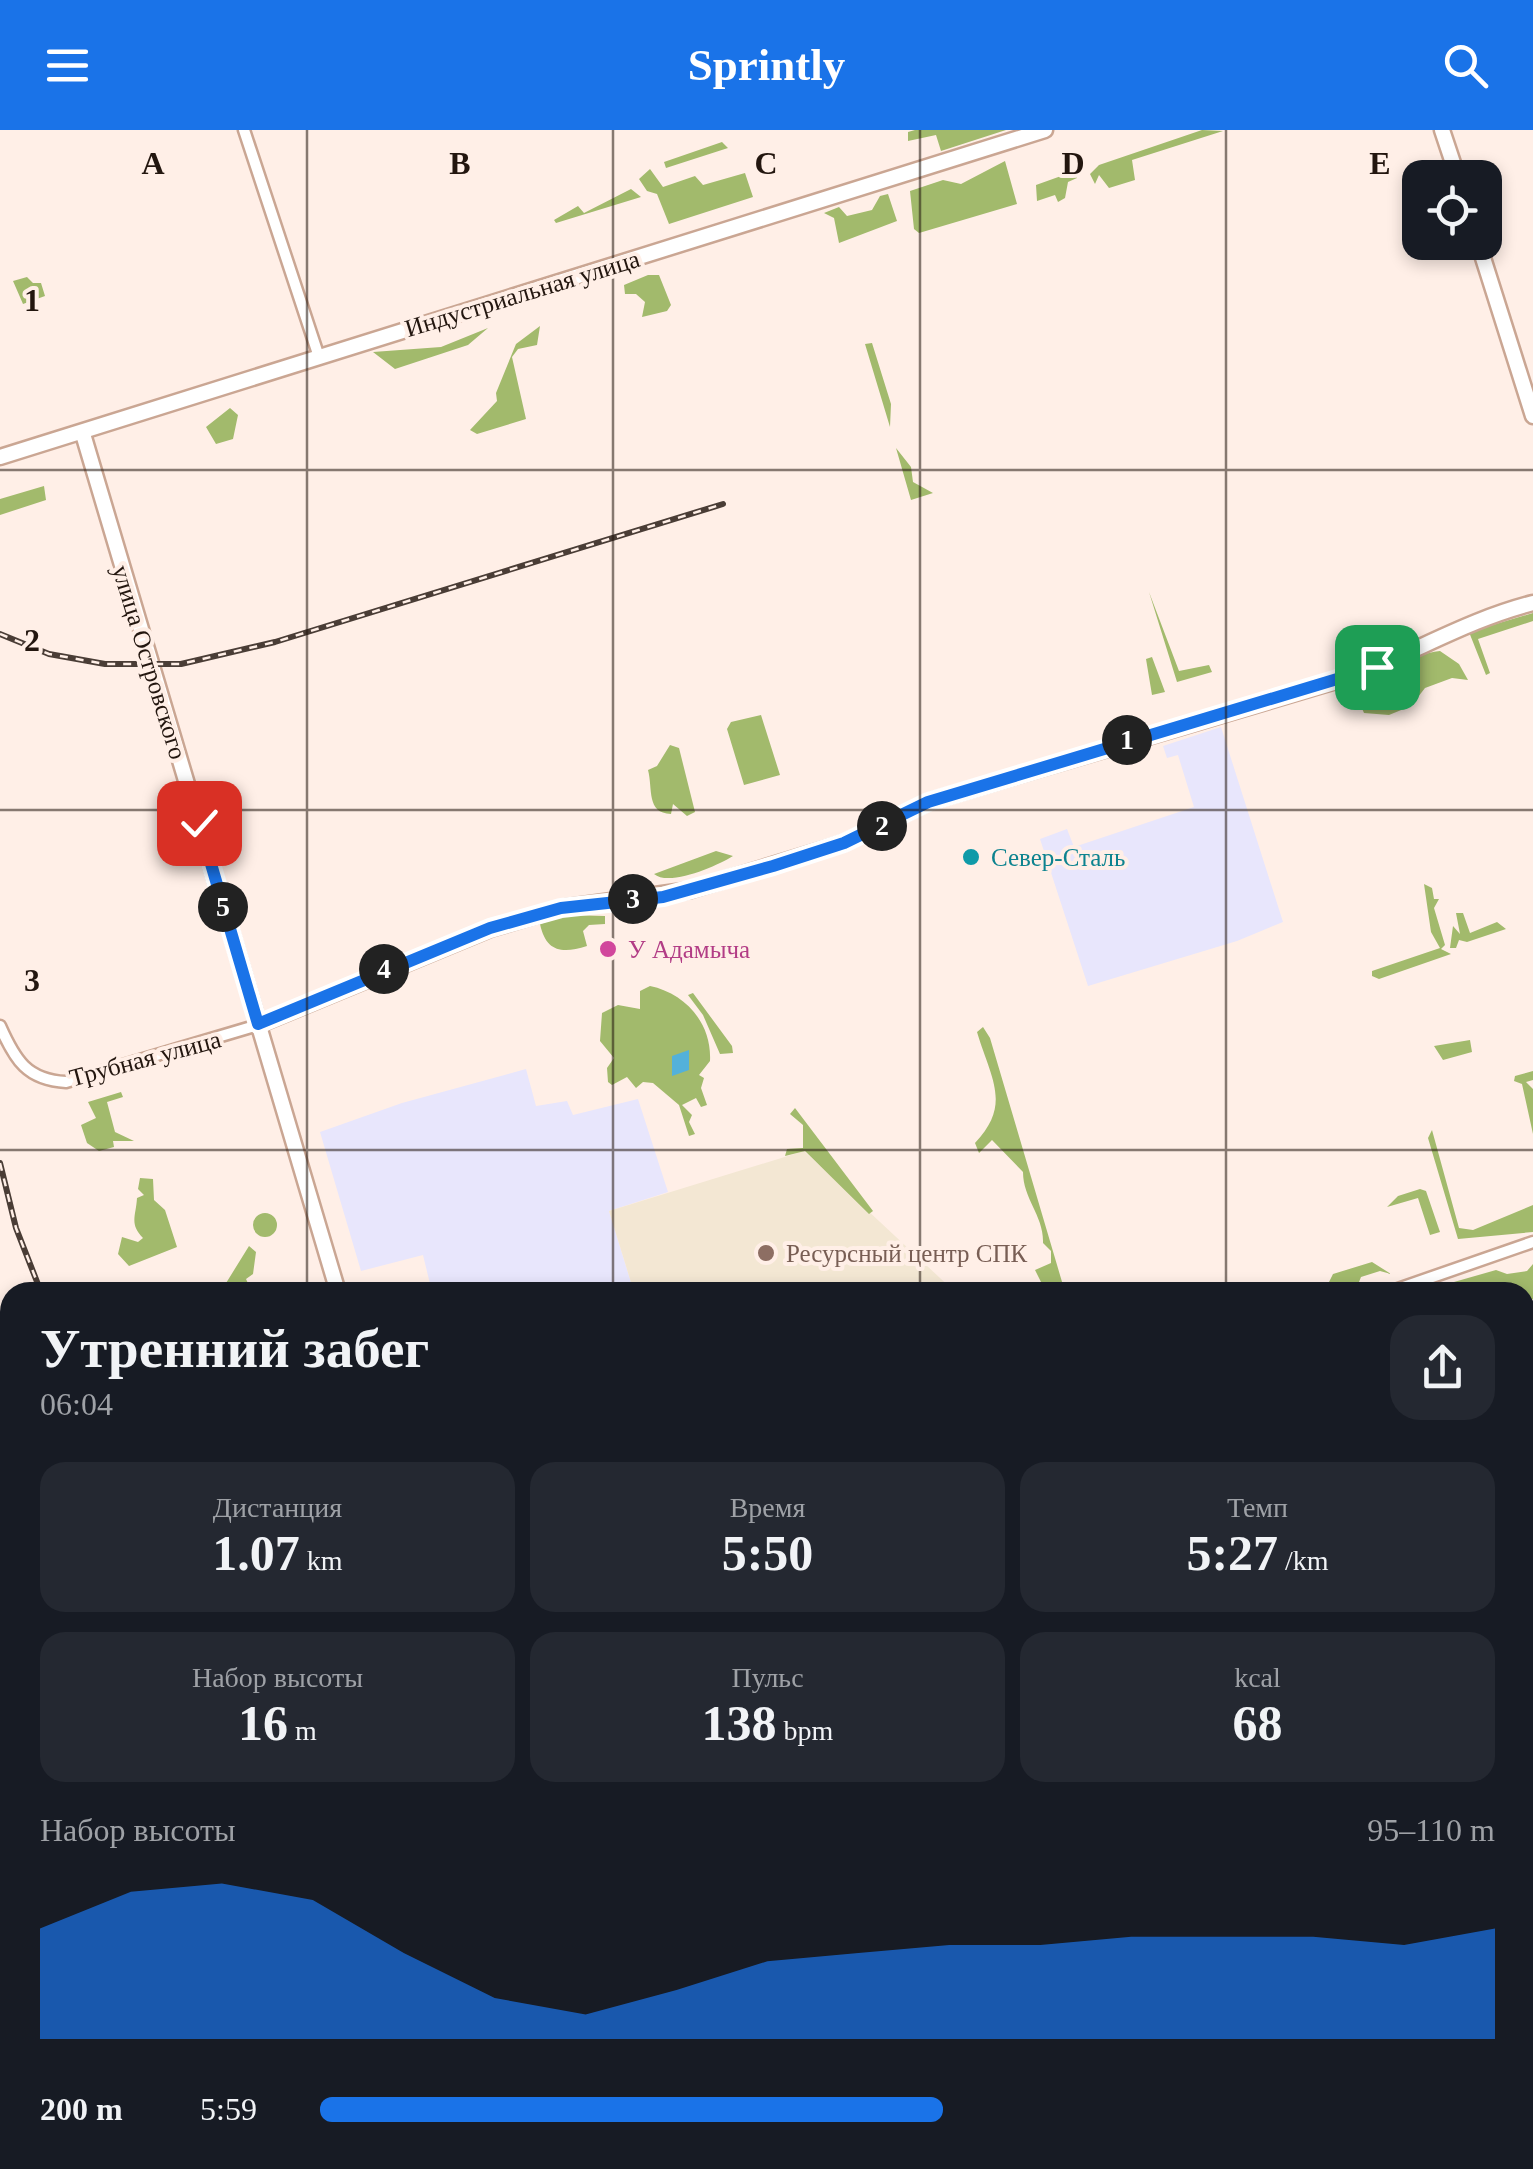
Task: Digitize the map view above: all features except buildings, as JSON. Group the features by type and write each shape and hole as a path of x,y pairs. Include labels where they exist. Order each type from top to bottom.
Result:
{"main road":[{"name":"Индустриальная улица","path":"0,458 1045,130"},
{"path":"1442,130 1452,160"},
{"path":"1484,260 1533,416"},
{"name":"улица Островского","path":"82,434 335,1282"},
{"path":"258,1024 490,928 561,908 663,897 808,856 875,830 928,802 1343,679 1402,656 1454,627 1533,603"}],"street":[{"path":"244,130 319,356"},
{"name":"Трубная улица","path":"0,1026 13,1055 30,1074 44,1081 66,1082 258,1024"},
{"path":"1418,1282 1533,1242"}],"shaded area":[{"path":"1221,727 1283,922 1237,941 1088,986 1040,839 1067,829 1074,847 1194,807 1178,755 1167,758 1163,746"},
{"path":"526,1069 536,1106 567,1101 573,1115 638,1099 668,1192 609,1211 631,1282 430,1282 423,1255 361,1271 320,1132 402,1103"},
{"name":"Ресурсный центр СПК","path":"804,1151 944,1282 631,1282 609,1211"}],"green space":[{"path":"1006,130 941,151 936,135 908,141 908,132"},
{"path":"1202,130 1223,131 1132,160 1135,180 1109,188 1099,175 1095,184 1090,174 1099,165"},
{"path":"722,142 728,148 666,168 664,162"},
{"path":"1005,161 1017,204 919,233 914,229 910,191 943,180 961,184"},
{"path":"650,169 663,187 695,176 703,185 745,173 753,197 669,224 657,194 647,191 639,179"},
{"path":"1075,171 1077,178 1068,182 1065,198 1058,202 1055,195 1037,201 1036,185"},
{"path":"631,189 641,197 556,223 554,220 578,206 584,213"},
{"path":"888,194 897,221 839,243 834,218 824,213 839,207 847,216 872,210 880,196"},
{"path":"648,275 659,275 671,305 667,311 642,317 645,302 636,294 625,294 624,285"},
{"path":"27,277 33,283 41,283 45,296 23,304 13,281"},
{"path":"540,326 537,345 518,349 512,357 526,419 477,434 470,430 497,401 496,393 516,344"},
{"path":"488,328 468,345 395,369 373,352 441,347"},
{"path":"872,343 891,404 890,427 865,344"},
{"path":"230,408 238,415 233,439 216,444 206,427"},
{"path":"896,448 911,467 913,482 933,493 911,500"},
{"path":"44,486 46,500 0,515 0,499"},
{"path":"1149,592 1179,671 1209,665 1212,672 1177,682"},
{"path":"1533,613 1533,621 1478,639 1490,673 1486,675 1469,632"},
{"path":"1440,651 1459,664 1468,680 1452,678 1425,688 1411,706 1389,715 1364,713 1355,692 1358,682"},
{"path":"1152,657 1165,692 1152,695 1146,659"},
{"path":"761,715 780,775 744,785 727,729 731,722"},
{"path":"670,745 679,748 695,812 687,816 673,804 671,814 663,813 652,799 648,770 657,766"},
{"path":"716,851 733,856 681,877 654,874"},
{"path":"1424,884 1432,888 1434,899 1439,899 1434,908 1445,945 1441,949 1451,954 1379,979 1372,976 1372,971 1440,948 1431,932"},
{"path":"1456,913 1463,913 1470,933 1497,922 1506,929 1467,942 1459,940 1456,948 1450,948 1453,926 1460,934"},
{"path":"566,915 605,916 605,924 589,925 583,931 587,946 556,949 546,940 540,924"},
{"path":"650,986 684,1003 706,1034 710,1061 699,1075 704,1078 701,1088 707,1105 701,1107 696,1098 682,1105 692,1115 689,1122 695,1134 689,1136 679,1105 653,1083 643,1082 636,1088 627,1077 612,1085 608,1082 607,1068 614,1058 600,1041 602,1013 618,1005 640,1009 640,991"},
{"path":"693,993 732,1046 733,1053 720,1054 703,1015 688,995"},
{"path":"983,1027 990,1038 1062,1282 1041,1282 1035,1270 1051,1263 1051,1251 1043,1243 1023,1172 992,1140 979,1153 975,1143 993,1116 996,1103 977,1032"},
{"path":"1470,1040 1472,1052 1443,1060 1434,1046"},
{"path":"1533,1071 1533,1080 1526,1082 1533,1089 1533,1134 1522,1084 1514,1081 1515,1076"},
{"path":"121,1092 123,1097 107,1102 115,1132 134,1141 113,1141 114,1147 99,1151 87,1143 81,1125 96,1118 88,1102"},
{"path":"795,1108 873,1211 869,1214 805,1151 785,1156 787,1149 803,1148 803,1125 790,1114"},
{"path":"1432,1130 1459,1228 1473,1230 1533,1205 1533,1232 1458,1239 1428,1138"},
{"path":"140,1178 153,1179 154,1200 165,1210 177,1247 129,1266 118,1254 122,1237 138,1242 143,1238 134,1220 137,1198 144,1195 138,1189"},
{"path":"1420,1189 1426,1191 1440,1232 1430,1235 1418,1198 1387,1207 1398,1196"},
{"path":"265,1213 277,1225 265,1237 253,1225"},
{"path":"249,1246 256,1252 253,1274 247,1282 227,1282"},
{"path":"1372,1262 1391,1274 1380,1271 1361,1277 1359,1282 1329,1282 1333,1274"},
{"path":"1533,1264 1533,1282 1454,1282 1496,1270 1507,1274 1527,1271"}],"water":[{"path":"689,1050 689,1070 672,1076 672,1056"}],"railway":[{"path":"0,634 49,654 105,664 181,664 275,642 723,504"},
{"path":"0,1163 16,1228 37,1282"}],"place":[{"name":"Север-Сталь","path":"971,857"},
{"name":"У Адамыча","path":"608,949"},
{"name":"Ресурсный центр СПК","path":"766,1253"}],"route":[{"path":"199,823 258,1024 490,928 561,908 663,897 773,866 844,843 928,802 1377,667"}]}
